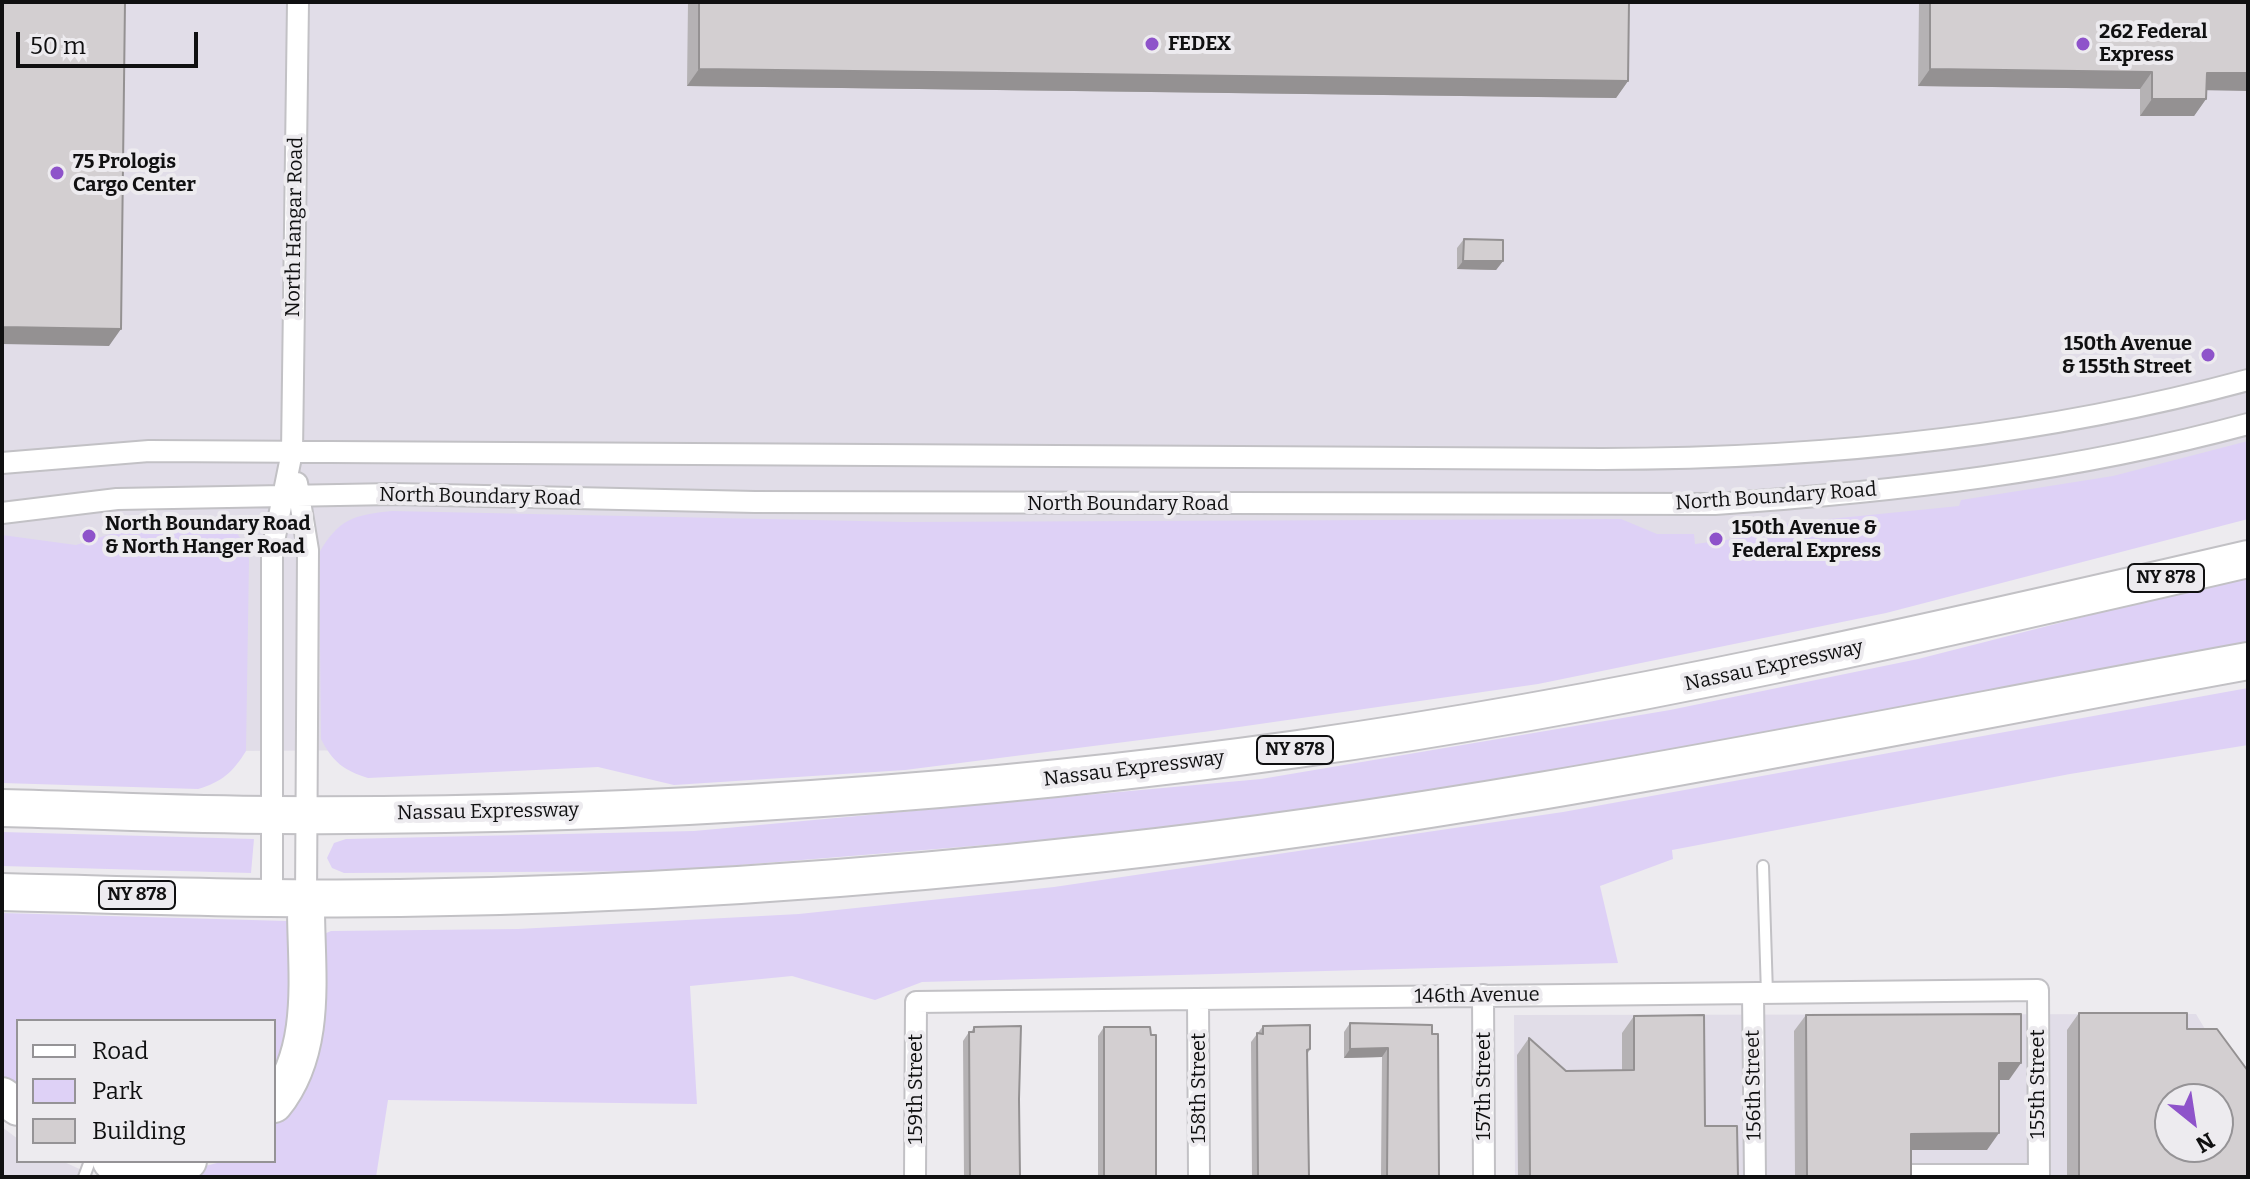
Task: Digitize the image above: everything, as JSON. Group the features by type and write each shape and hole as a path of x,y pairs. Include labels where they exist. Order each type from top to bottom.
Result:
{"highway":[{"path":"2084,597 2248,543"},
{"name":"Nassau Expressway","path":"2,808 289,815 525,812 767,801 1030,781 1382,737 1642,693 1816,659 2248,559"},
{"name":"NY 878","path":"2,892 289,898 563,894 754,885 933,871 1195,843 1544,789 2248,661"},
{"path":"276,1101 296,1067 305,1030 289,898"},
{"path":"129,1163 155,1166 175,1163"}],"street":[{"name":"North Hangar Road","path":"289,898 289,815 308,550 292,496 298,2"},
{"name":"North Boundary Road","path":"2,463 100,453 292,452 734,456 1765,456 1840,452 2011,430 2248,380"},
{"name":"North Boundary Road","path":"2,513 117,499 292,496 1346,506 1715,504 1865,492 2031,471 2125,455 2248,424"},
{"name":"North Hangar Road","path":"289,898 289,815 272,551 292,496"},
{"name":"146th Avenue","path":"916,1002 2038,990"},
{"name":"155th Street","path":"2038,990 2039,1173"},
{"name":"156th Street","path":"1755,1177 1760,994"},
{"name":"157th Street","path":"1483,995 1484,1177"},
{"name":"158th Street","path":"1198,999 1199,1177"},
{"name":"159th Street","path":"915,1177 916,1002"}],"lane":[{"path":"1760,994 1763,866"},
{"path":"1911,1170 2039,1173"}],"shaded area":[{"path":"2,2 2248,2 2248,488 419,750 221,751 2,744"},
{"path":"2196,1014 2248,1101 2248,1177 1515,1177 1514,1015"},
{"path":"2,1127 16,1138 16,1163 66,1163 97,1177 2,1177"}],"green space":[{"path":"2248,441 2248,519 1886,613 1538,684 1211,731 905,770 674,785 598,767 368,778 340,764 321,739 319,553 333,533 348,521 378,513 906,522 1621,519 1657,534 1694,534 1695,544 1740,538 1780,524 1959,506 1961,500 2113,476"},
{"path":"194,516 230,526 240,538 249,559 246,751 241,758 220,779 198,789 2,783 2,535 76,545 136,526"},
{"path":"2248,575 2248,644 1501,781 1330,808 1120,834 667,871 344,873 332,868 327,858 334,843 346,839 694,831 1261,779 1670,710 1918,659"},
{"path":"2248,688 2248,745 2070,774 1672,850 1673,859 1600,886 1618,963 922,982 875,1000 792,976 690,986 697,1104 388,1100 376,1177 161,1177 217,1163 276,1163 276,1119 301,1098 320,1019 324,934 331,931 518,929 799,914 1054,887 1563,812"},
{"path":"2,832 254,839 251,873 2,866"},
{"path":"2,913 287,921 288,1029 281,1068 276,1077 276,1019 16,1019 16,1085 2,1076"}],"building":[{"name":"75 Prologis Cargo Center","path":"2,2 125,2 121,329 2,327"},
{"name":"FEDEX","path":"699,2 1629,2 1628,81 699,69"},
{"name":"262 Federal Express","path":"1930,2 2248,2 2248,73 2207,73 2206,99 2152,99 2152,72 1930,69"},
{"path":"1464,239 1503,240 1503,261 1463,261"},
{"path":"2079,1013 2187,1013 2187,1029 2217,1029 2248,1071 2248,1177 2079,1177"},
{"path":"2021,1014 2021,1063 1999,1063 1999,1133 1911,1134 1911,1177 1807,1177 1806,1015"},
{"path":"1704,1015 1705,1126 1737,1126 1738,1177 1530,1177 1529,1038 1566,1071 1634,1070 1634,1016"},
{"path":"1350,1023 1432,1025 1432,1034 1438,1034 1439,1177 1387,1177 1388,1048 1350,1049"},
{"path":"1310,1025 1310,1049 1307,1050 1309,1177 1258,1177 1257,1033 1263,1034 1263,1026"},
{"path":"1021,1026 1020,1177 970,1177 969,1032 974,1032 974,1027"},
{"path":"1104,1027 1150,1027 1151,1035 1156,1035 1156,1177 1104,1177"}],"place":[{"name":"FEDEX","path":"1152,44"},
{"name":"262 Federal Express","path":"2083,44"},
{"name":"75 Prologis Cargo Center","path":"57,173"},
{"name":"150th Avenue & 155th Street","path":"2208,355"},
{"name":"North Boundary Road & North Hanger Road","path":"89,536"},
{"name":"150th Avenue & Federal Express","path":"1716,539"}]}
